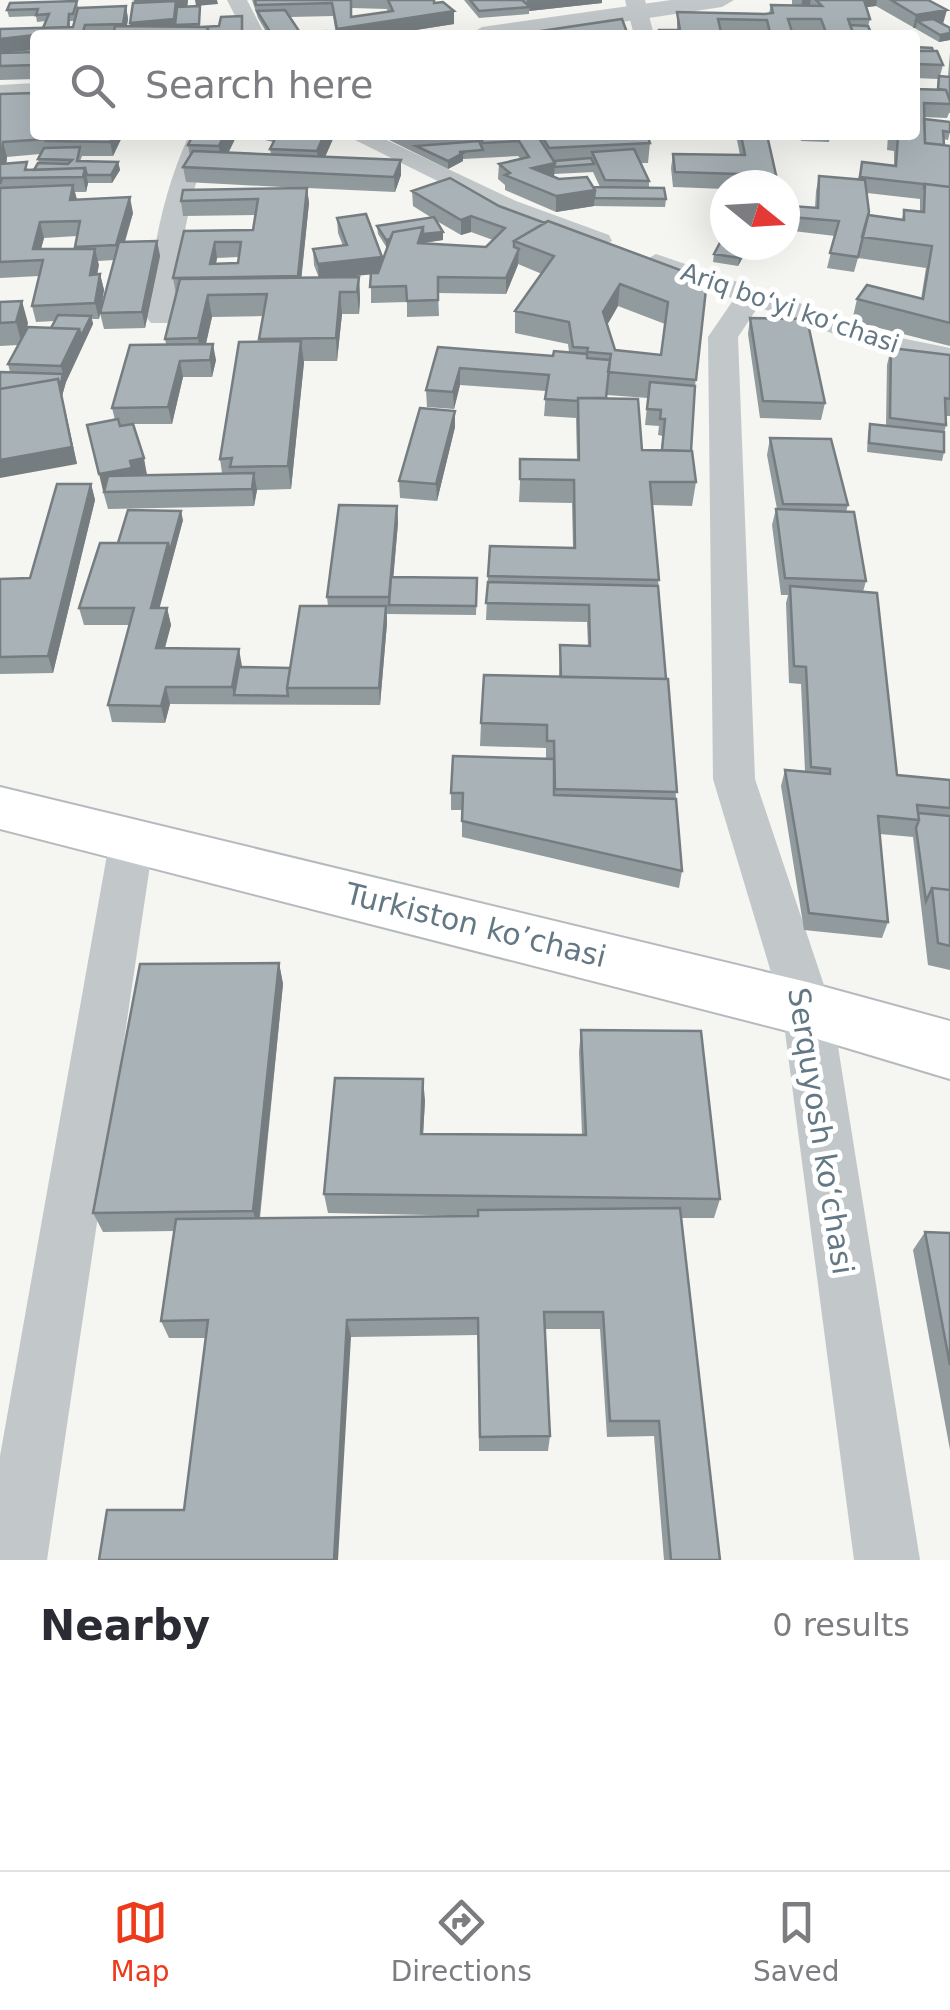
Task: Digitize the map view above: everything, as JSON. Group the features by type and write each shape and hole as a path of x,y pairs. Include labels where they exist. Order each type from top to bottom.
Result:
{"main road":[{"name":"Turkiston ko’chasi","path":"14,810 806,1009 950,1050"}],"street":[{"path":"237,0 252,30"},
{"path":"523,30 639,16 722,0"},
{"path":"0,93 30,91"},
{"path":"162,318 166,244 184,171 199,140"},
{"name":"Ariq boʻyi koʻchasi","path":"368,140 507,206 628,252 893,345 950,358"},
{"name":"Serquyosh koʻchasi","path":"750,297 723,337 734,779 806,1009 887,1560"},
{"path":"14,1560 132,838"}],"building":[{"path":"136,0 186,0 135,3"},
{"path":"255,0 351,0 351,17 393,11 388,0 434,0 454,11 337,29 332,3 256,5"},
{"path":"470,0 522,0 530,7 479,11"},
{"path":"816,0 864,0 870,19 848,19 852,30 825,30 821,19 788,19 791,30 769,30 767,20 718,19 721,30 680,30 677,12 765,14 773,13 771,5 822,6"},
{"path":"891,0 928,0 947,10 916,15"},
{"path":"77,1 73,14 69,14 68,27 43,28 49,14 36,15 38,9 7,10 10,3"},
{"path":"176,1 174,19 130,23 133,3"},
{"path":"126,6 123,24 85,25 84,30 30,30 30,36 0,39 0,29 73,27 78,8"},
{"path":"200,6 199,24 175,25 177,7"},
{"path":"285,10 298,30 269,30 257,11"},
{"path":"242,16 242,30 201,27 219,26 221,17"},
{"path":"622,19 626,30 548,30"},
{"path":"933,19 950,28 950,33 940,35 917,21"},
{"path":"850,25 868,26 870,30 852,30"},
{"path":"115,26 208,27 207,30 114,30"},
{"path":"920,51 937,51 943,65 920,64"},
{"path":"30,52 30,65 0,66 0,53"},
{"path":"939,76 950,77 950,101 946,90 938,89"},
{"path":"920,89 946,90 950,104 924,103 925,143 950,146 950,187 925,184 924,190 924,184 860,177 862,162 896,166 898,140 920,140"},
{"path":"30,93 32,140 3,142 1,164 27,162 25,170 85,168 83,177 2,178 0,184 0,94"},
{"path":"924,119 950,122 950,132 943,131 944,145 925,143"},
{"path":"47,140 111,140 110,142"},
{"path":"190,140 222,140 219,146 188,145"},
{"path":"274,140 322,140 317,151 270,149"},
{"path":"482,140 540,140 555,163 532,168 559,179 587,177 595,190 556,196 505,175 510,173 499,164 529,157 519,141"},
{"path":"544,140 650,143 549,148"},
{"path":"742,140 768,140 775,170 675,172 673,154 745,155"},
{"path":"479,141 483,150 459,152 463,153 448,161 416,146"},
{"path":"80,147 77,161 118,162 111,175 87,175 85,168 34,170 38,163 68,164 72,160 38,159 44,148"},
{"path":"634,149 649,181 605,180 592,152"},
{"path":"193,151 401,160 394,177 183,167"},
{"path":"591,158 594,164 555,167 554,161"},
{"path":"819,176 865,180 869,212 858,257 830,253 839,221 800,218 800,207 818,208"},
{"path":"450,178 499,206 545,223 514,241 514,247 519,249 506,278 438,277 438,300 407,301 406,286 370,287 371,273 378,273 393,232 423,227 418,243 486,247 505,228 471,216 461,220 412,191"},
{"path":"925,184 950,187 950,323 857,299 867,285 923,299 932,246 862,237 868,215 904,220 904,210 924,212"},
{"path":"73,185 70,200 130,197 116,245 75,247 80,221 40,222 33,249 95,249 90,275 100,274 95,303 32,306 43,260 0,262 0,188"},
{"path":"593,187 664,188 666,199 594,198"},
{"path":"307,188 298,276 173,278 184,231 253,230 258,199 181,201 183,190","holes":["215,242 241,242 238,263 210,264"]},
{"path":"366,214 382,257 318,264 313,249 347,245 337,218"},
{"path":"434,217 443,232 423,234 423,227 393,232 386,240 377,226"},
{"path":"548,221 707,280 696,380 608,372 611,354 573,347 569,322 515,311 554,256 514,241","holes":["620,284 668,302 661,355 615,350 603,312"]},
{"path":"157,241 142,312 100,313 119,242"},
{"path":"359,277 357,292 340,292 336,338 259,339 267,294 208,295 198,338 165,339 180,279"},
{"path":"22,301 16,322 0,323 0,302"},
{"path":"58,315 91,316 81,336 79,329 51,328"},
{"path":"750,318 807,319 825,403 763,401"},
{"path":"28,327 79,329 61,366 8,364"},
{"path":"301,341 288,466 230,467 232,458 220,459 239,342"},
{"path":"213,344 210,360 180,361 168,407 112,408 130,345"},
{"path":"438,347 553,356 554,351 610,360 606,398 545,399 549,375 460,368 453,392 426,390"},
{"path":"891,348 950,355 946,425 890,418"},
{"path":"0,372 63,374 60,387 58,379 0,389"},
{"path":"58,379 72,447 0,460 0,389"},
{"path":"650,382 695,386 691,451 662,450 665,419 660,419 661,410 647,409"},
{"path":"578,398 638,399 642,450 692,451 696,482 650,482 659,580 488,576 490,546 575,548 574,480 520,479 520,459 579,460"},
{"path":"420,408 455,411 436,484 399,481"},
{"path":"118,419 120,426 133,424 144,458 130,461 132,468 99,474 87,425"},
{"path":"870,424 944,432 944,452 869,443"},
{"path":"770,438 831,439 848,505 783,504"},
{"path":"254,473 252,489 104,492 108,476"},
{"path":"57,484 91,484 48,656 0,657 0,579 30,578"},
{"path":"339,505 397,506 389,597 327,597"},
{"path":"776,509 854,512 866,581 785,578"},
{"path":"128,510 181,511 170,551 168,543 118,543"},
{"path":"100,543 168,543 151,608 167,608 156,648 239,649 232,687 166,687 161,706 108,705 134,608 79,608"},
{"path":"391,577 477,578 476,606 389,605"},
{"path":"488,582 658,586 666,679 561,677 560,645 590,646 589,605 486,603"},
{"path":"790,586 877,593 897,775 950,780 950,808 917,805 919,820 878,816 888,922 809,913 785,770 830,774 830,769 811,767 806,667 794,666"},
{"path":"300,606 386,606 379,688 287,688"},
{"path":"239,667 290,668 288,696 234,695"},
{"path":"484,675 668,679 677,792 555,789 554,741 547,741 547,725 481,723"},
{"path":"453,756 554,759 554,795 676,799 682,871 462,821 463,793 451,793"},
{"path":"918,813 950,816 950,890 932,888 926,901 916,828"},
{"path":"932,888 950,890 950,946 938,943"},
{"path":"279,963 253,1211 93,1213 140,964"},
{"path":"581,1030 701,1031 720,1199 324,1194 335,1078 423,1079 421,1134 586,1135"},
{"path":"680,1208 720,1560 671,1560 659,1421 610,1421 603,1312 544,1312 550,1436 480,1437 478,1318 347,1320 334,1560 99,1560 107,1510 184,1510 208,1320 161,1321 176,1219 478,1216 478,1210"},
{"path":"925,1232 950,1233 950,1365"}]}
